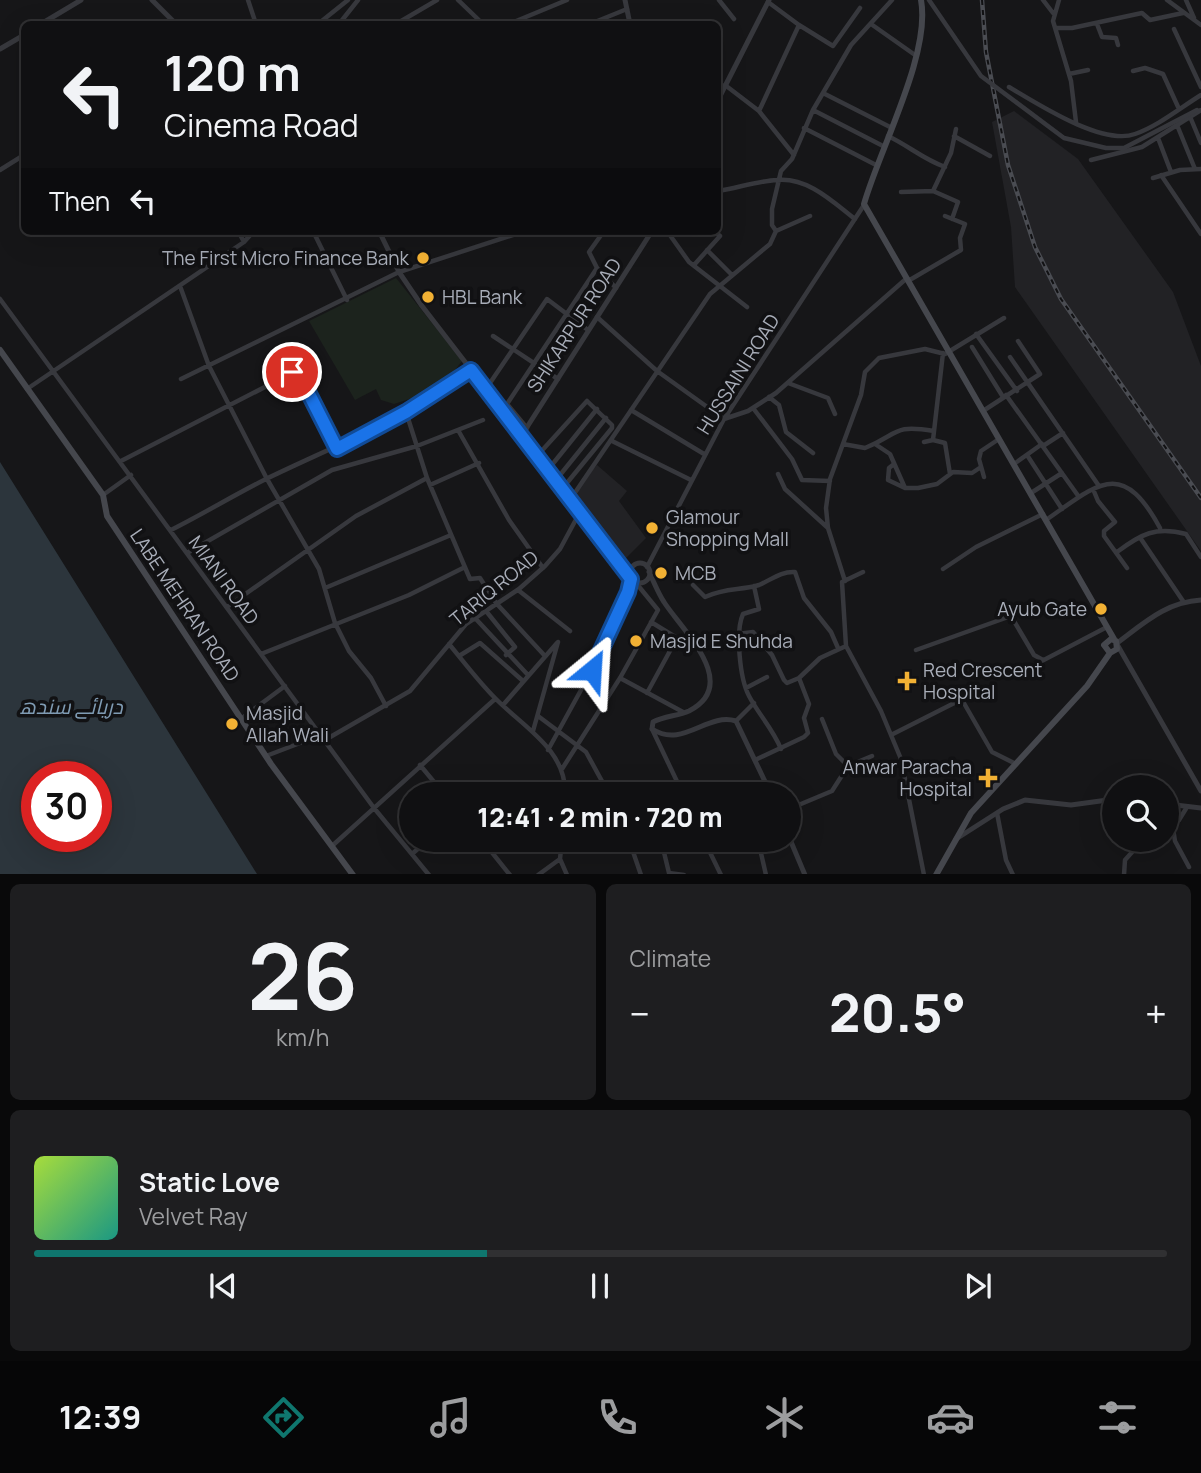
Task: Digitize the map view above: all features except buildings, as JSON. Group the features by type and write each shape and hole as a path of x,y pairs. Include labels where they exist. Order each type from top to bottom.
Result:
{"main road":[{"path":"921,0 924,18 915,55 864,204 908,279 946,352 1031,493 1116,643"},
{"name":"LABE MEHRAN ROAD","path":"0,350 103,495 107,516 266,756 353,874"},
{"path":"1110,653 1104,645 1108,639 1116,643"},
{"path":"936,874 971,813 1087,686 1116,643"}],"street":[{"path":"46,21 81,0"},
{"path":"152,0 173,21"},
{"path":"248,0 255,21"},
{"path":"322,21 348,0"},
{"path":"341,21 358,0"},
{"path":"401,21 438,0"},
{"path":"458,0 479,21"},
{"path":"516,21 567,0"},
{"path":"625,0 629,21"},
{"path":"719,0 734,19"},
{"path":"929,0 981,76 1064,138 1106,148 1124,148 1200,109"},
{"path":"1043,0 1054,14"},
{"path":"1059,0 1054,14 1069,74 1076,122"},
{"path":"1167,0 1201,25"},
{"path":"1186,0 1194,18"},
{"path":"721,94 768,1 833,46 860,8"},
{"path":"776,231 772,225 772,209 778,180 794,155 813,110 851,45 890,1"},
{"path":"597,21 627,9"},
{"path":"1056,28 1097,24 1142,13 1150,20 1183,13"},
{"path":"871,24 915,55"},
{"path":"1097,24 1102,37 1116,38 1118,45"},
{"path":"759,111 799,25"},
{"path":"1174,29 1201,87"},
{"path":"0,49 21,37"},
{"path":"1133,71 1145,68 1163,74 1180,108"},
{"path":"1069,74 1088,70"},
{"path":"725,85 759,111 794,155"},
{"path":"1009,87 1076,122 1120,137 1141,131 1201,95"},
{"path":"823,93 890,127"},
{"path":"1091,160 1134,149 1158,138 1191,119 1200,109"},
{"path":"813,110 883,146"},
{"path":"1191,119 1201,143"},
{"path":"1153,178 1171,172 1198,169 1177,125"},
{"path":"804,128 876,165"},
{"path":"933,191 945,167 956,129"},
{"path":"887,136 913,148 925,160 945,167"},
{"path":"954,136 990,156"},
{"path":"1158,138 1171,172"},
{"path":"0,170 21,157"},
{"path":"1161,175 1199,227 1201,234"},
{"path":"721,190 778,180 819,190 855,219"},
{"path":"901,192 933,191 958,202 952,219"},
{"name":"HUSSAINI ROAD","path":"648,570 724,419 864,204"},
{"path":"570,500 612,441 695,313 719,286 769,244 776,231 810,216"},
{"path":"597,317 657,371 724,419 753,408 769,397 908,279 961,250 960,238 965,224 945,216"},
{"path":"241,235 244,242"},
{"path":"26,389 180,286 250,235"},
{"path":"315,235 346,300"},
{"path":"381,235 399,272 471,370 547,471 658,610"},
{"path":"181,379 399,272 513,235"},
{"path":"601,235 589,253 597,268 616,288"},
{"name":"SHIKARPUR ROAD","path":"522,435 649,235"},
{"path":"670,235 694,265 747,307"},
{"path":"694,265 719,235"},
{"path":"707,250 732,275"},
{"path":"527,428 507,404 597,268"},
{"path":"180,286 209,366 267,479 309,549 325,587 335,623 349,651 371,678 386,706"},
{"name":"MIANI ROAD","path":"0,299 121,460 374,808 429,874"},
{"path":"490,383 547,299 588,330"},
{"path":"924,874 901,759 846,646 842,609 845,581 828,528 826,508 830,481 861,395 866,372 879,358 925,349 946,352 1004,318"},
{"path":"976,334 1017,391"},
{"path":"493,336 558,379"},
{"path":"983,411 1040,374 1018,341"},
{"path":"972,347 1079,497"},
{"path":"933,440 946,352"},
{"path":"1010,357 1063,433 1096,488 1098,501 1115,522 1104,533 1127,568"},
{"path":"171,530 267,479 337,449 406,412 471,370"},
{"path":"121,460 296,371 337,449"},
{"path":"788,383 828,398 835,414"},
{"path":"769,397 779,405 786,432 813,453"},
{"path":"537,456 585,402 589,401 606,418 612,428 562,489"},
{"path":"753,408 792,459 802,481 830,481"},
{"path":"547,471 597,409"},
{"path":"631,410 705,454"},
{"path":"406,412 427,478 470,579 480,578 496,603 544,656"},
{"path":"555,481 606,418"},
{"path":"187,553 332,470 417,446 483,420"},
{"path":"843,444 865,448 897,429 911,427 934,431"},
{"path":"458,430 509,520 543,568"},
{"path":"1014,464 1063,433"},
{"path":"984,477 981,450 999,439"},
{"path":"924,442 933,440 945,443 950,474"},
{"path":"612,441 691,480"},
{"path":"875,444 890,454 905,488"},
{"path":"1027,455 1062,509"},
{"path":"430,485 479,463"},
{"path":"894,464 889,468 888,481 905,488 933,485 950,474 972,473 981,467"},
{"path":"1031,493 1062,473"},
{"path":"778,474 785,489 821,525 828,528"},
{"path":"103,495 131,475"},
{"path":"227,607 382,501 427,478"},
{"path":"943,569 976,547 1062,509 1096,488 1123,483 1143,501 1160,528"},
{"name":"TARIQ ROAD","path":"266,756 323,738 386,706 422,679 449,644 475,618 517,590 543,568 560,549 580,512"},
{"path":"1117,552 1137,538 1141,539 1160,528 1186,534 1201,557"},
{"path":"325,587 451,535"},
{"path":"1141,539 1183,601"},
{"path":"548,750 603,650 632,579 635,565 648,570 663,601 693,639 710,670 704,697 690,711 653,722 652,729 677,782"},
{"path":"261,654 409,595 465,567"},
{"path":"632,579 645,581 648,570"},
{"path":"693,585 705,597 723,589 754,586 784,573 795,572 804,598 831,632 838,648"},
{"path":"845,581 863,572"},
{"path":"754,586 759,609 743,614 738,634 746,688 771,727 781,749"},
{"path":"517,590 570,631"},
{"path":"1201,600 1183,601 1163,609 1116,643 1201,791"},
{"path":"562,769 621,678 663,601"},
{"path":"486,611 516,647 506,655"},
{"path":"916,650 1011,616 1034,655 1043,660"},
{"path":"475,618 506,655 528,675"},
{"path":"647,693 677,638 651,622"},
{"path":"1013,676 1107,627"},
{"path":"738,634 753,632 772,655 787,683 799,678 812,664 846,646"},
{"path":"503,705 558,642 533,732"},
{"path":"459,656 480,643 523,681"},
{"path":"449,644 495,699 533,732 548,750 562,769 564,782"},
{"path":"746,688 767,677"},
{"path":"621,678 683,712"},
{"path":"755,760 808,733 804,718 809,704 799,678"},
{"path":"242,718 285,686"},
{"path":"891,735 984,688"},
{"path":"961,698 992,752 1016,764"},
{"path":"332,846 495,699"},
{"path":"736,721 754,703"},
{"path":"538,716 579,746 603,782"},
{"path":"652,729 669,736 679,736 725,719 736,721"},
{"path":"822,719 836,754 848,766"},
{"path":"736,721 765,782"},
{"path":"801,804 832,791 848,766 872,756"},
{"path":"420,765 434,782"},
{"path":"956,839 997,813 1025,800 1071,804 1102,800"},
{"path":"1179,806 1201,808"},
{"path":"1179,820 1187,807"},
{"path":"997,813 1006,860 1013,874"},
{"path":"1179,848 1189,867"},
{"path":"492,852 510,874"},
{"path":"561,852 560,859 568,874"},
{"path":"633,852 641,874"},
{"path":"664,852 669,873 684,874"},
{"path":"710,852 721,874"},
{"path":"761,852 766,874"},
{"path":"795,852 805,874"},
{"path":"1124,874 1125,860 1132,852"},
{"path":"538,874 560,859"}],"shaded area":[{"path":"1014,111 1078,159 1173,292 1201,366 1201,551 1015,287 1011,227 992,122"},
{"path":"396,278 462,361 440,389 394,404 381,400 376,389 355,400 309,321"},
{"path":"597,465 627,491 619,501 646,538 625,559 612,550 572,497 584,478"}],"water":[{"name":"دریائے سندھ","path":"0,462 257,874 0,874"}],"railway":[{"path":"982,0 986,52 1008,165 1035,247 1061,299 1201,498"}],"place":[{"name":"The First Micro Finance Bank","path":"423,258"},
{"name":"HBL Bank","path":"428,297"},
{"name":"Glamour Shopping Mall","path":"652,528"},
{"name":"MCB","path":"661,573"},
{"name":"Ayub Gate","path":"1101,609"},
{"name":"Masjid E Shuhda","path":"636,641"},
{"name":"Red Crescent Hospital","path":"907,681"},
{"name":"Masjid Allah Wali","path":"232,724"},
{"name":"Anwar Paracha Hospital","path":"988,778"}],"route":[{"path":"292,372 299,374 337,449 406,412 471,370 630,576 628,592 592,670"}]}
